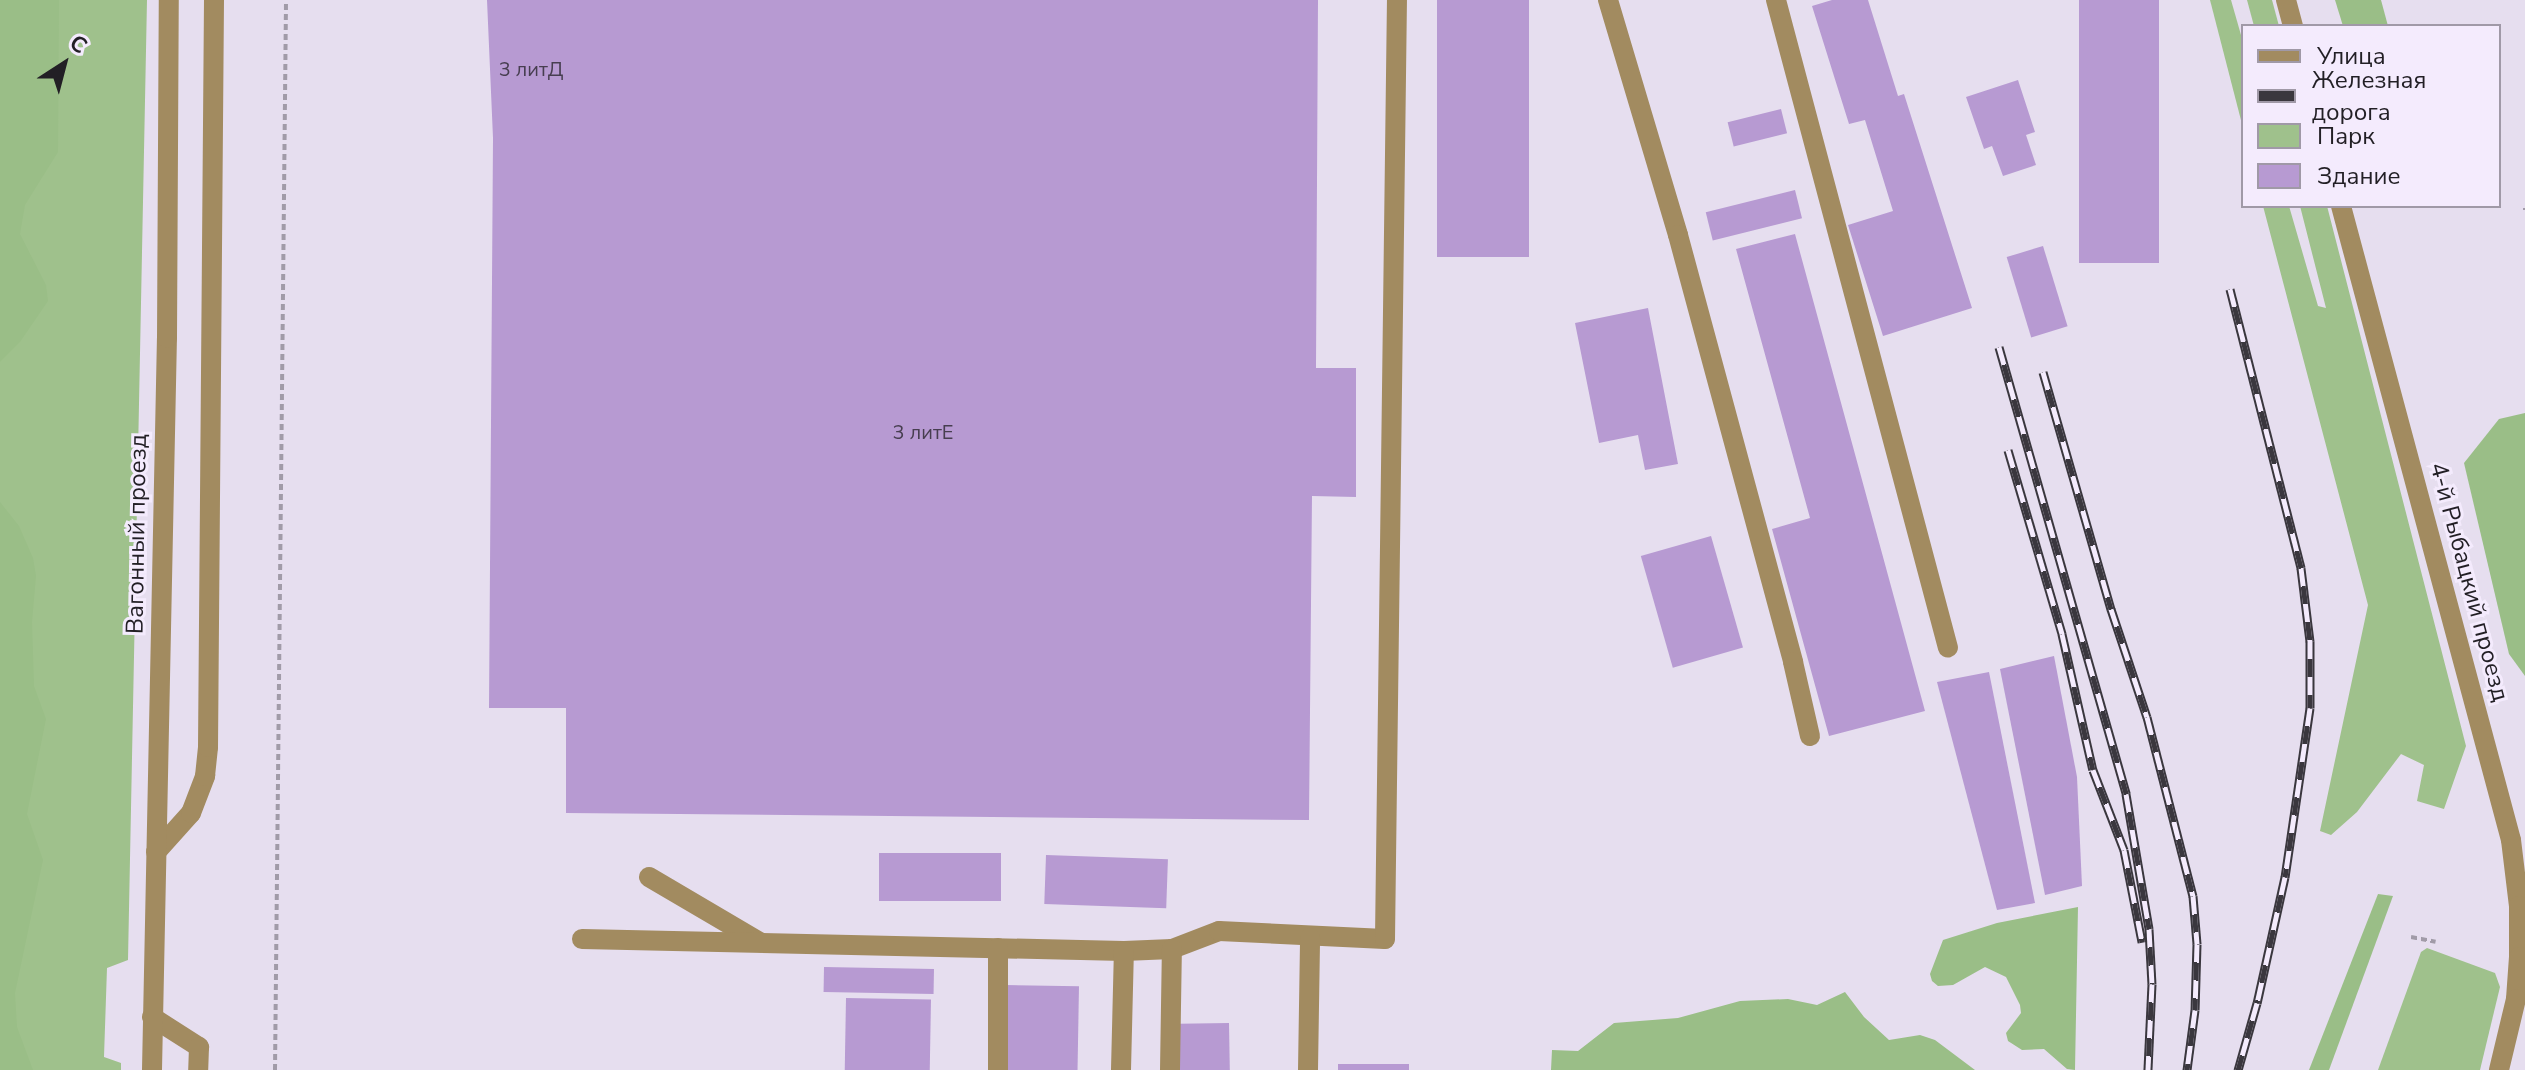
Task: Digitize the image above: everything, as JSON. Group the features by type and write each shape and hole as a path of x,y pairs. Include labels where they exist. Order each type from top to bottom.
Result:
{"street":[{"name":"Вагонный проезд","path":"152,1070 167,353 169,0"},
{"path":"156,852 191,813 205,776 208,747 214,0"},
{"path":"582,939 1124,951 1172,949 1219,931 1310,938 1385,939 1397,0"},
{"path":"1608,0 1682,251 1793,662 1810,736"},
{"path":"1776,0 1948,648"},
{"path":"2286,0 2292,24"},
{"name":"4-й Рыбацкий проезд","path":"2342,208 2511,840 2519,906 2519,957 2516,999 2499,1070"},
{"path":"649,877 761,943"},
{"path":"1308,1070 1310,938"},
{"path":"998,948 998,1070"},
{"path":"1170,1070 1172,949"},
{"path":"1121,1070 1124,951"},
{"path":"152,1017 199,1047 198,1070"}],"path":[{"path":"275,1070 286,0"},
{"path":"2411,937 2436,942"}],"green space":[{"path":"0,0 147,0 128,960 107,968 104,1057 121,1063 121,1070 0,1070"},
{"path":"0,0 59,0 58,152 25,205 20,234 46,285 48,301 20,342 0,362"},
{"path":"2210,0 2231,0 2241,35 2241,120"},
{"path":"2247,0 2272,0 2278,24 2253,24"},
{"path":"2335,0 2381,0 2387,24 2342,24"},
{"path":"2264,208 2290,208 2318,306 2326,308 2301,208 2328,208 2466,746 2444,809 2417,801 2424,765 2401,754 2357,812 2331,835 2320,831 2368,605"},
{"path":"2525,413 2525,676 2509,654 2464,463 2499,419"},
{"path":"0,502 19,526 33,558 36,576 32,622 34,686 46,719 27,814 43,860 15,993 17,1027 33,1070 0,1070"},
{"path":"2378,894 2393,896 2329,1070 2309,1070"},
{"path":"2078,907 2075,1070 2067,1069 2044,1049 2022,1050 2008,1041 2006,1033 2021,1013 2006,977 1985,967 1953,985 1938,986 1932,981 1930,974 1943,940 1997,923"},
{"path":"2427,948 2495,973 2500,987 2480,1070 2378,1070 2421,952"},
{"path":"1845,992 1864,1017 1889,1040 1920,1035 1935,1040 1975,1070 1551,1070 1552,1050 1578,1051 1614,1023 1678,1018 1740,1001 1788,999 1817,1005"}],"building":[{"path":"487,0 1318,0 1316,368 1356,368 1356,497 1312,496 1309,820 566,813 566,708 489,708 493,138"},
{"path":"1437,0 1529,0 1529,257 1437,257"},
{"path":"1832,0 1868,0 1898,96 1904,94 1972,308 1883,336 1848,225 1893,211 1865,120 1849,124 1812,6"},
{"path":"2079,0 2159,0 2159,263 2079,263"},
{"path":"2018,80 2035,132 2026,135 2036,165 2003,176 1992,146 1984,149 1966,97"},
{"path":"1781,109 1787,133 1734,147 1728,122"},
{"path":"1795,190 1802,218 1713,240 1706,212"},
{"path":"1795,234 1925,711 1829,736 1772,529 1810,518 1736,249"},
{"path":"2043,246 2068,326 2031,337 2007,257"},
{"path":"1648,308 1678,464 1645,470 1638,435 1599,443 1575,323"},
{"path":"1711,536 1743,648 1673,668 1641,556"},
{"path":"2054,656 2077,777 2082,886 2045,895 2000,669"},
{"path":"1989,672 2035,903 1997,910 1937,682"},
{"path":"879,853 1001,853 1001,901 879,901"},
{"path":"1046,855 1168,859 1166,908 1044,904"},
{"path":"824,967 934,969 934,994 824,992"},
{"path":"1006,985 1079,986 1078,1070 1005,1070"},
{"path":"846,998 931,999 930,1070 845,1070"},
{"path":"1229,1023 1230,1070 1180,1070 1179,1024"},
{"path":"1338,1064 1409,1064 1409,1070 1338,1070"}],"railway":[{"path":"2230,289 2301,568 2310,641 2310,708 2285,877 2257,1003 2238,1070"},
{"path":"1999,347 2126,794 2149,929 2152,984 2148,1070"},
{"path":"2043,372 2111,609 2147,717 2193,896 2197,944 2195,1010 2187,1070"},
{"path":"2008,450 2062,634 2093,770 2124,850 2142,942"}]}
